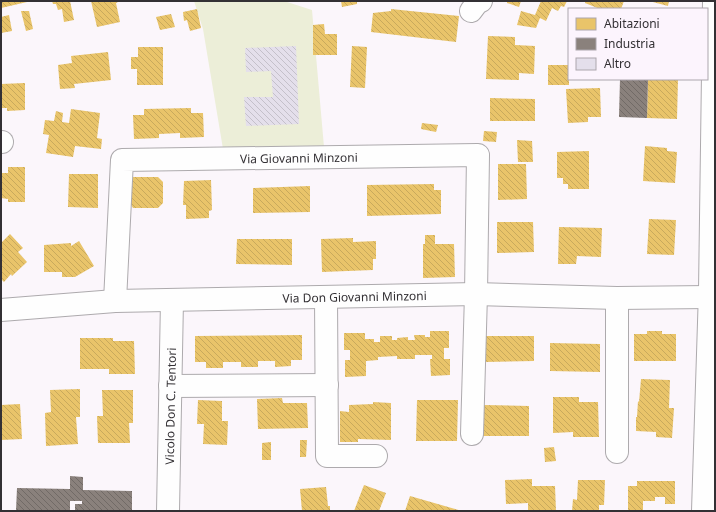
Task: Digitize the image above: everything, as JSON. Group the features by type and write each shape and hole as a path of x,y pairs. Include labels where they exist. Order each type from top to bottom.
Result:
{"street":[{"path":"703,511 710,460 711,387 709,297 714,1"},
{"name":"Via Giovanni Minzoni","path":"115,301 122,160 478,155 476,294"},
{"path":"472,434 476,294"},
{"name":"Via Don Giovanni Minzoni","path":"1,310 115,301 476,294 617,298 709,297"},
{"path":"326,297 327,456 376,456"},
{"path":"617,298 617,452"},
{"name":"Vicolo Don C. Tentori","path":"168,511 172,300"},
{"path":"170,386 327,385"}],"green space":[{"path":"194,1 284,1 312,10 324,147 224,155 203,29"}],"building: Abitazioni":[{"path":"1,1 27,1 27,2 1,8"},
{"path":"52,1 70,1 74,20 64,22 62,9 58,10 56,4 53,4"},
{"path":"91,1 120,1 116,3 120,22 97,27"},
{"path":"341,1 357,1 357,4 342,7"},
{"path":"507,1 521,1 519,7 507,3"},
{"path":"541,1 567,1 564,7 561,6 558,11 552,8 546,21 540,18 536,28 517,25 521,11 535,15"},
{"path":"585,1 624,1 621,8 598,8 585,3"},
{"path":"649,1 669,1 668,6"},
{"path":"197,9 201,28 190,31 187,20 184,21 183,12"},
{"path":"391,9 459,16 456,42 371,32 373,13 391,11"},
{"path":"21,11 29,11 33,29 26,31"},
{"path":"171,14 175,27 160,30 156,17"},
{"path":"9,15 12,31 1,33 1,17"},
{"path":"324,24 325,34 337,34 337,55 313,55 313,25"},
{"path":"488,36 515,37 515,45 535,46 534,74 519,73 519,80 486,79"},
{"path":"352,46 367,47 365,88 350,87"},
{"path":"138,47 163,47 163,85 137,85 137,69 131,69 131,57 138,57"},
{"path":"108,52 111,80 74,84 75,88 60,89 58,65 72,63 71,56"},
{"path":"548,65 568,65 569,85 548,85"},
{"path":"648,80 678,80 677,119 647,118"},
{"path":"25,83 25,110 7,111 7,108 1,108 1,84"},
{"path":"600,88 601,117 588,117 588,122 568,123 566,89"},
{"path":"490,98 535,99 535,121 490,121"},
{"path":"191,108 191,113 203,113 204,137 180,138 180,133 159,134 159,138 134,139 133,115 144,115 144,109"},
{"path":"71,109 100,113 97,138 102,139 101,149 75,146 73,157 46,153 49,135 43,134 45,120 54,121 56,111 63,113 62,122 69,123"},
{"path":"422,123 438,125 436,132 421,129"},
{"path":"484,131 497,132 496,142 483,141"},
{"path":"517,140 532,141 533,162 518,162"},
{"path":"645,146 667,148 667,151 677,152 675,183 643,181"},
{"path":"589,151 589,189 568,189 568,184 563,184 563,178 557,178 557,152"},
{"path":"498,164 526,164 527,199 498,200"},
{"path":"8,167 25,167 25,202 8,202 8,199 1,198 1,173 8,173"},
{"path":"69,174 98,174 98,208 68,207"},
{"path":"133,177 158,177 163,182 163,203 158,208 133,208 130,203 130,182"},
{"path":"211,180 212,210 209,211 209,218 186,219 186,205 183,205 184,181"},
{"path":"434,184 434,190 441,190 441,214 367,216 367,185"},
{"path":"310,186 310,212 253,213 253,188"},
{"path":"649,219 676,220 674,255 647,254"},
{"path":"497,222 533,222 534,252 497,253"},
{"path":"559,227 602,228 601,257 577,256 576,264 558,264"},
{"path":"10,234 23,248 18,252 27,262 12,276 11,274 4,282 1,279 1,241 2,242"},
{"path":"425,235 435,235 435,244 454,244 455,277 423,278 423,244 425,244"},
{"path":"353,238 353,242 376,241 376,259 373,259 373,270 322,272 321,239"},
{"path":"237,239 292,239 292,265 236,264"},
{"path":"79,241 94,266 75,277 62,277 62,272 44,272 44,245 71,243 71,246"},
{"path":"430,331 449,331 449,348 444,348 444,359 450,359 450,375 431,376 430,359 432,359 432,355 415,355 415,359 397,359 397,356 378,357 378,360 366,361 366,376 345,377 345,360 350,360 350,350 344,350 344,333 365,333 365,339 374,339 374,342 380,342 380,336 392,336 392,340 408,337 408,340 415,340 414,335 425,335 425,337 430,337"},
{"path":"647,331 662,331 662,334 676,334 676,361 634,361 634,334 647,334"},
{"path":"302,335 302,360 291,360 291,366 275,367 275,361 258,361 258,367 241,367 241,362 223,362 223,368 206,368 206,362 195,362 195,336"},
{"path":"485,336 534,336 534,361 485,362"},
{"path":"80,338 113,338 113,341 134,341 135,374 109,374 109,369 80,369"},
{"path":"550,343 600,344 600,372 550,371"},
{"path":"641,379 670,380 669,408 674,408 672,438 656,437 656,432 636,431 636,417"},
{"path":"80,389 80,417 76,417 78,444 46,446 45,413 51,412 50,390"},
{"path":"102,390 133,390 133,423 129,423 130,443 98,443 97,416 103,416"},
{"path":"553,397 579,397 579,402 598,402 599,437 573,437 573,432 553,433"},
{"path":"282,398 283,403 307,403 308,428 258,429 257,399"},
{"path":"198,400 222,401 222,421 228,421 227,445 203,444 204,424 197,424"},
{"path":"417,400 458,400 457,441 416,441"},
{"path":"373,402 391,403 391,440 358,439 358,442 340,442 340,411 349,412 349,405 373,404"},
{"path":"20,404 22,439 1,440 1,405"},
{"path":"483,405 529,406 529,436 483,436"},
{"path":"300,440 307,440 306,457 300,457"},
{"path":"271,442 271,460 262,460 262,443"},
{"path":"554,447 556,461 545,462 544,448"},
{"path":"532,479 532,486 555,486 556,511 528,511 528,503 506,504 505,480"},
{"path":"578,480 605,480 604,505 599,505 599,511 572,511 573,499 577,500"},
{"path":"637,481 675,481 675,504 665,504 665,497 655,497 655,501 643,501 643,511 628,511 628,486 637,486"},
{"path":"364,485 386,493 379,511 354,511"},
{"path":"326,487 330,511 302,511 300,489"},
{"path":"410,496 462,511 405,511"}],"building: Industria":[{"path":"620,80 648,80 647,118 619,117"},
{"path":"70,476 83,477 83,490 132,491 132,511 75,511 75,504 82,504 82,501 70,501 70,511 16,511 17,488 70,489"}],"building: Altro":[{"path":"296,46 299,124 246,126 244,97 273,97 271,71 246,72 245,48"}]}
